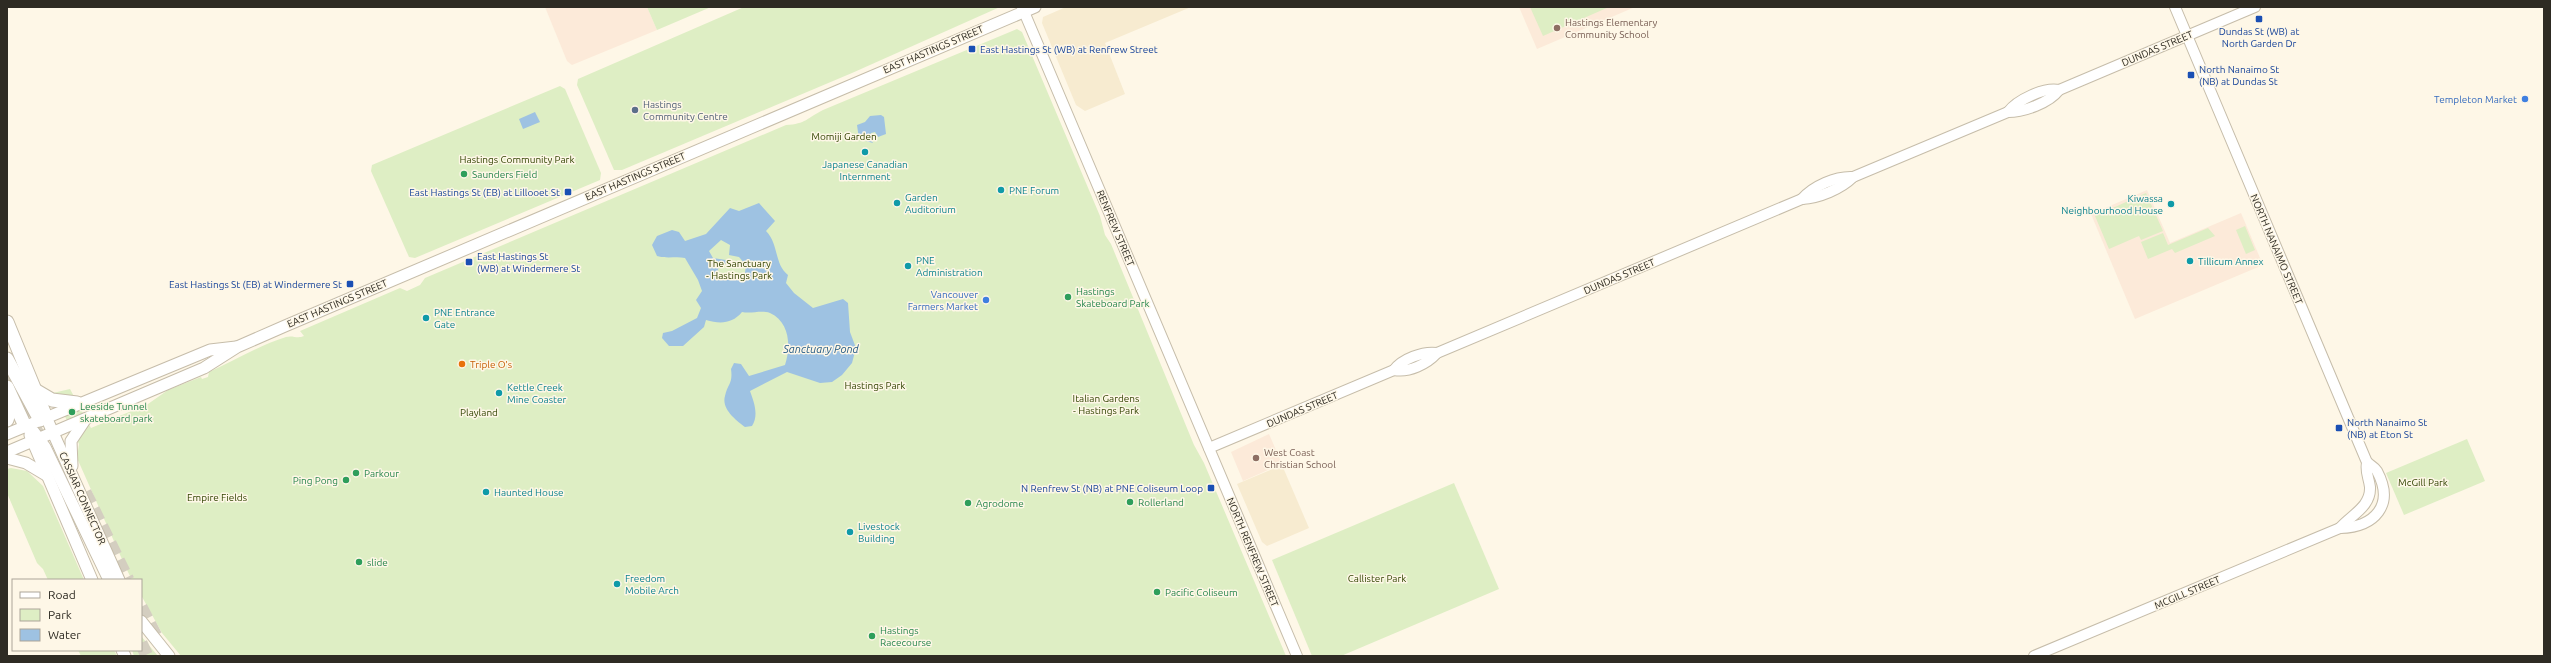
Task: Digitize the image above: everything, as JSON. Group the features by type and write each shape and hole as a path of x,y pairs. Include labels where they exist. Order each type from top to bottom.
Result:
{"highway":[{"path":"7,322 35,390 43,418"},
{"path":"7,359 43,418"},
{"path":"7,420 10,410 8,390"},
{"path":"8,390 25,426"},
{"path":"35,390 52,400 77,403"}],"main road":[{"name":"EAST HASTINGS STREET","path":"7,452 204,368 237,347 1027,8"},
{"name":"EAST HASTINGS STREET","path":"7,434 77,403 210,350 237,347"},
{"path":"43,418 53,432"},
{"path":"74,477 70,454 71,441 85,419"},
{"path":"25,426 36,440 108,579"},
{"name":"CASSIAR CONNECTOR","path":"53,432 119,579"},
{"path":"36,440 46,475 92,579"},
{"path":"7,458 26,463 46,475"},
{"path":"142,622 169,656"}],"street":[{"name":"NORTH NANAIMO STREET","path":"2175,7 2367,463 2365,471 2370,486 2367,503"},
{"name":"DUNDAS STREET","path":"1210,448 1394,370 1401,372 1418,366 1432,359 1436,353 1802,199 1825,193 1847,183 1853,177 2008,112 2013,105 2037,94 2052,88 2059,90 2255,7"},
{"name":"RENFREW STREET","path":"1027,8 1210,448"},
{"name":"NORTH RENFREW STREET","path":"1210,448 1297,656"},
{"name":"NORTH NANAIMO STREET","path":"2367,463 2376,468 2383,491 2384,498 2379,511"},
{"name":"MCGILL STREET","path":"2034,656 2340,528 2367,503"},
{"name":"MCGILL STREET","path":"2340,528 2354,528 2363,524 2379,511"}],"shaded area":[{"path":"545,7 647,7 657,30 572,65 567,61"},
{"path":"1066,7 1191,7 1105,43 1125,94 1085,111 1076,105 1042,23 1043,17"},
{"name":"Hastings Elementary Community School","path":"1519,7 1635,7 1537,49"},
{"path":"2147,190 2170,243 2241,213 2263,265 2135,319 2091,214"},
{"name":"West Coast Christian School","path":"1269,434 1282,464 1243,481 1231,452"},
{"path":"1282,465 1309,528 1267,546 1262,542 1237,484"}],"green space":[{"path":"647,7 711,7 657,30"},
{"name":"Hastings Community Park","path":"744,7 1000,7 852,73 622,170 614,170 577,85 578,79"},
{"path":"1530,7 1609,7 1543,36"},
{"name":"Hastings Park","path":"1017,29 1022,32 1100,216 1105,235 1111,244 1194,445 1204,463 1286,656 181,656 162,633 142,597 142,579 132,579 125,566 77,458 79,444 53,393 70,389 91,428 148,404 168,390 201,377 202,379 208,377 209,372 267,344 286,337 304,336 300,331 400,288 407,291 420,285 425,278 786,125 802,122 823,110"},
{"name":"Hastings Community Park","path":"560,86 565,89 601,173 600,180 415,258 409,257 371,171 372,165"},
{"path":"2146,193 2163,231 2141,240 2139,236 2109,249 2095,216"},
{"path":"2245,226 2255,250 2246,254 2236,230"},
{"path":"2208,228 2215,236 2175,253 2172,249 2148,259 2141,242 2163,233 2168,245"},
{"name":"McGill Park","path":"2467,439 2485,481 2404,515 2386,473"},
{"path":"11,468 27,471 43,486 84,579 48,579 43,569 37,563 7,493 7,469"},
{"name":"Callister Park","path":"1454,483 1499,589 1341,656 1312,656 1272,560"},
{"path":"142,637 158,656 134,656 132,651 142,651"},
{"path":"78,651 114,651 117,656 81,656"}],"water":[{"path":"535,112 540,122 523,129 519,119"},
{"path":"881,115 884,117 886,134 878,137 875,132 871,133 869,136 873,143 859,139 857,125 865,122 870,116"},
{"name":"Sanctuary Pond","path":"759,203 775,221 766,231 773,242 780,265 788,275 786,283 794,293 813,308 843,299 848,303 850,332 856,348 852,363 842,375 832,382 820,383 787,372 750,391 755,408 755,417 752,426 745,427 730,414 724,401 731,381 731,369 734,363 741,364 749,376 785,365 788,343 782,322 770,313 742,312 734,319 726,322 706,320 704,327 683,346 669,346 662,338 663,333 672,331 697,318 701,308 696,300 702,291 698,280 685,258 657,256 652,245 657,236 672,230 679,232 685,241 706,234 730,208 739,211","holes":["721,240 730,245 729,255 739,257 746,265 745,273 740,277 732,276 724,279 717,272 720,265 728,263 726,260 713,258 709,251"]}],"tunnel":[{"path":"7,371 38,434"},
{"path":"85,492 128,579"},
{"path":"142,609 156,636"},
{"path":"142,645 147,656"}],"place":[{"name":"Dundas St (WB) at North Garden Dr","path":"2259,19"},
{"name":"Hastings Elementary Community School","path":"1557,28"},
{"name":"East Hastings St (WB) at Renfrew Street","path":"972,49"},
{"name":"North Nanaimo St (NB) at Dundas St","path":"2191,75"},
{"name":"Templeton Market","path":"2525,99"},
{"name":"Hastings Community Centre","path":"635,110"},
{"name":"Japanese Canadian Internment","path":"865,152"},
{"name":"Saunders Field","path":"464,174"},
{"name":"PNE Forum","path":"1001,190"},
{"name":"East Hastings St (EB) at Lillooet St","path":"568,192"},
{"name":"Garden Auditorium","path":"897,203"},
{"name":"Kiwassa Neighbourhood House","path":"2171,204"},
{"name":"Tillicum Annex","path":"2190,261"},
{"name":"East Hastings St (WB) at Windermere St","path":"469,262"},
{"name":"PNE Administration","path":"908,266"},
{"name":"East Hastings St (EB) at Windermere St","path":"350,284"},
{"name":"Hastings Skateboard Park","path":"1068,297"},
{"name":"Vancouver Farmers Market","path":"986,300"},
{"name":"PNE Entrance Gate","path":"426,318"},
{"name":"Triple O's","path":"462,364"},
{"name":"Kettle Creek Mine Coaster","path":"499,393"},
{"name":"Leeside Tunnel skateboard park","path":"72,412"},
{"name":"North Nanaimo St (NB) at Eton St","path":"2339,428"},
{"name":"West Coast Christian School","path":"1256,458"},
{"name":"Parkour","path":"356,473"},
{"name":"Ping Pong","path":"346,480"},
{"name":"N Renfrew St (NB) at PNE Coliseum Loop","path":"1211,488"},
{"name":"Haunted House","path":"486,492"},
{"name":"Rollerland","path":"1130,502"},
{"name":"Agrodome","path":"968,503"},
{"name":"Livestock Building","path":"850,532"},
{"name":"slide","path":"359,562"},
{"name":"Freedom Mobile Arch","path":"617,584"},
{"name":"Pacific Coliseum","path":"1157,592"},
{"name":"Hastings Racecourse","path":"872,636"}],"park label":[{"name":"Momiji Garden","path":"844,136"},
{"name":"The Sanctuary - Hastings Park","path":"739,268"},
{"name":"Italian Gardens - Hastings Park","path":"1106,404"},
{"name":"Playland","path":"479,412"},
{"name":"Empire Fields","path":"217,497"}]}
